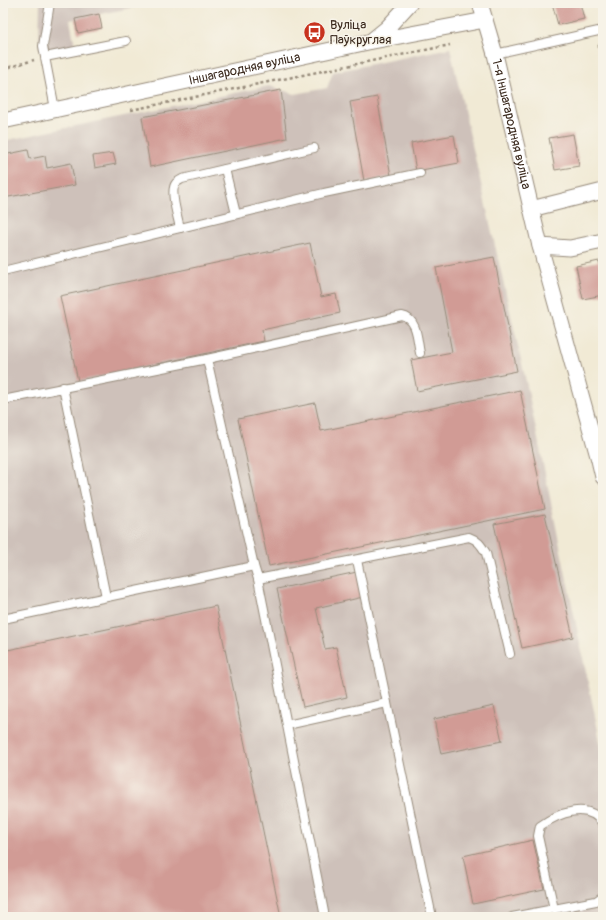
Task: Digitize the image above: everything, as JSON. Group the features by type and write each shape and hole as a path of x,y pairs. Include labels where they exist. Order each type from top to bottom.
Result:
{"street":[{"path":"368,42 387,28 410,3"},
{"name":"1-я Іншагародняя вуліца","path":"480,3 495,54 540,246 601,460 603,478"},
{"name":"Іншагародняя вуліца","path":"3,120 368,42 486,20"},
{"path":"531,209 603,191"},
{"path":"540,246 570,248 603,241"}],"lane":[{"path":"50,3 43,46 55,109"},
{"path":"495,54 603,30"},
{"path":"45,57 126,41"},
{"path":"180,228 173,188 176,182 182,179 314,148"},
{"path":"225,169 236,214"},
{"path":"3,271 324,193 420,173"},
{"path":"3,400 207,359 402,316 407,317 412,321 420,354"},
{"path":"207,359 258,579 325,917"},
{"path":"63,387 106,597"},
{"path":"258,579 468,537 475,539 486,553 510,654"},
{"path":"357,560 432,917"},
{"path":"3,619 254,566"},
{"path":"287,725 387,703"},
{"path":"554,909 538,836 540,826 550,819 565,813 579,811 589,812 599,818 603,824"},
{"path":"512,917 596,901 603,896"}],"path":[{"path":"124,112 450,44"},
{"path":"3,69 36,60"}],"shaded area":[{"path":"40,3 135,3 136,7 70,20 75,46 41,53 39,46"},
{"path":"450,48 527,386 603,755 603,917 3,917 3,141 269,86 295,94 327,88 333,72"}],"building":[{"path":"552,3 580,3 584,19 558,25"},
{"path":"99,14 102,28 78,33 75,19"},
{"path":"603,44 603,68 602,68 598,45"},
{"path":"281,90 287,138 150,167 142,117"},
{"path":"377,97 391,176 364,181 350,102"},
{"path":"573,134 579,166 555,170 549,138"},
{"path":"454,135 459,163 416,171 411,143"},
{"path":"28,150 30,159 45,156 47,168 71,163 75,185 3,198 3,155"},
{"path":"113,153 116,164 95,168 93,156"},
{"path":"310,243 321,297 336,294 340,313 262,330 264,341 78,381 60,296"},
{"path":"494,257 517,371 417,391 411,360 452,352 436,268"},
{"path":"599,261 603,281 603,295 583,299 576,266"},
{"path":"520,390 545,509 269,566 238,419 315,403 321,431"},
{"path":"545,514 573,637 522,648 494,524"},
{"path":"357,572 363,597 316,608 325,649 336,647 347,697 303,707 277,589"},
{"path":"216,606 281,917 3,917 3,651"},
{"path":"494,706 502,741 441,754 434,719"},
{"path":"533,840 544,889 473,904 463,856"}],"place":[{"name":"Вуліца Паўкруглая","path":"315,32"}]}
